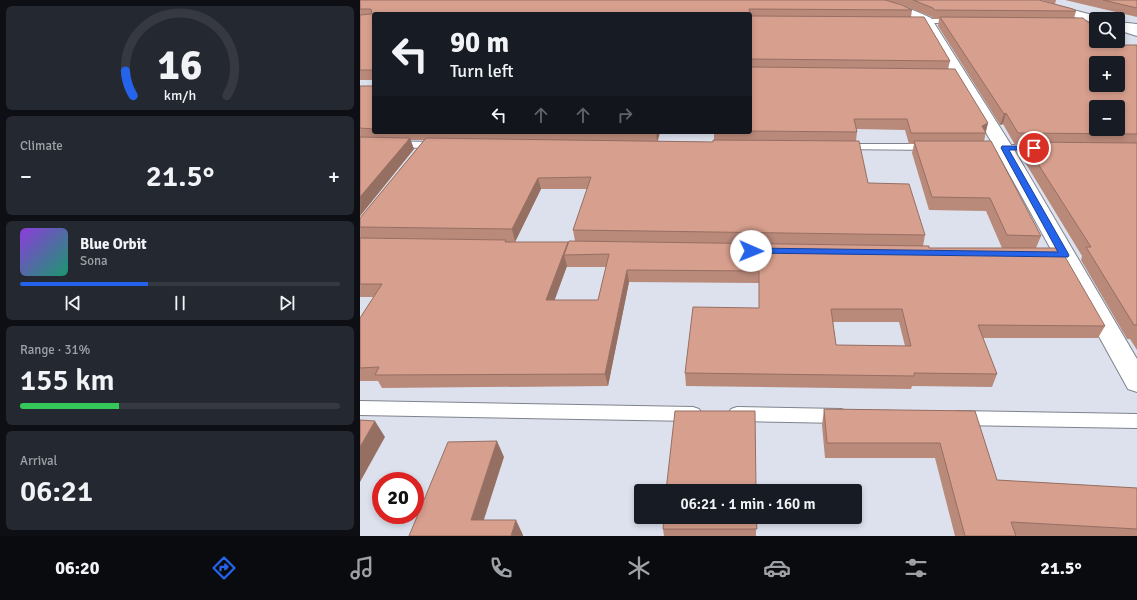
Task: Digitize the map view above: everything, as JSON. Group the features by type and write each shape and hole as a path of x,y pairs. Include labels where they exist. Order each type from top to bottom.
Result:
{"street":[{"path":"871,0 905,10 928,21 956,75 1004,148 1057,255 1137,382"},
{"path":"1022,0 1089,17"},
{"path":"1125,28 1137,32"}],"lane":[{"path":"904,21 965,22"},
{"path":"1064,22 1089,24"},
{"path":"1125,25 1137,26"},
{"path":"382,144 391,134"},
{"path":"360,144 450,145"},
{"path":"416,156 426,144"},
{"path":"830,147 941,148"},
{"path":"981,148 1051,148"},
{"path":"360,408 860,416"},
{"path":"939,417 1137,421"}],"building":[{"path":"360,0 885,0 902,5 912,10 749,9 750,12 372,12 372,14 371,9 360,9"},
{"path":"913,0 1039,0 1076,11 935,10"},
{"path":"1103,0 1137,0 1137,8"},
{"path":"372,14 372,70 360,70 360,15"},
{"path":"752,16 924,17 950,61 752,59"},
{"path":"940,17 1083,18 1089,23 1089,48 1125,48 1125,45 1137,45 1137,134 1125,134 1125,100 1089,100 1089,134 1018,133 1006,113 1004,114"},
{"path":"752,67 955,69 988,123 982,126 986,133 911,133 907,119 854,119 857,132 752,131"},
{"path":"360,86 372,86 372,129 360,128"},
{"path":"360,137 410,138 360,197"},
{"path":"426,138 713,142 713,140 859,141 868,183 909,184 925,235 573,230 591,177 538,178 512,229 360,227 360,218"},
{"path":"914,141 991,141 1041,236 1007,235 990,198 932,197"},
{"path":"1024,142 1137,143 1137,325 1134,325 1086,247 1091,247"},
{"path":"360,238 506,240 505,242 568,242 546,300 598,300 609,254 564,255 569,241 929,246 929,248 1060,248 1105,326 978,325 997,374 914,373 914,376 685,373 693,307 759,308 759,271 627,270 605,374 375,375 379,367 360,368 360,318 382,284 360,284","holes":["831,309 902,309 911,346 836,345"]},
{"path":"824,409 975,411 997,480 1137,488 1137,529 1011,522 1016,536 965,536 940,443 827,443"},
{"path":"675,411 755,411 756,484 667,484"},
{"path":"360,420 375,421 360,447"},
{"path":"497,441 471,520 516,520 511,536 409,536 414,524 424,524 424,500 448,442"},
{"path":"663,524 757,524 757,529 663,529"}],"route":[{"path":"751,251 1064,255 1004,148 1034,148"}]}
